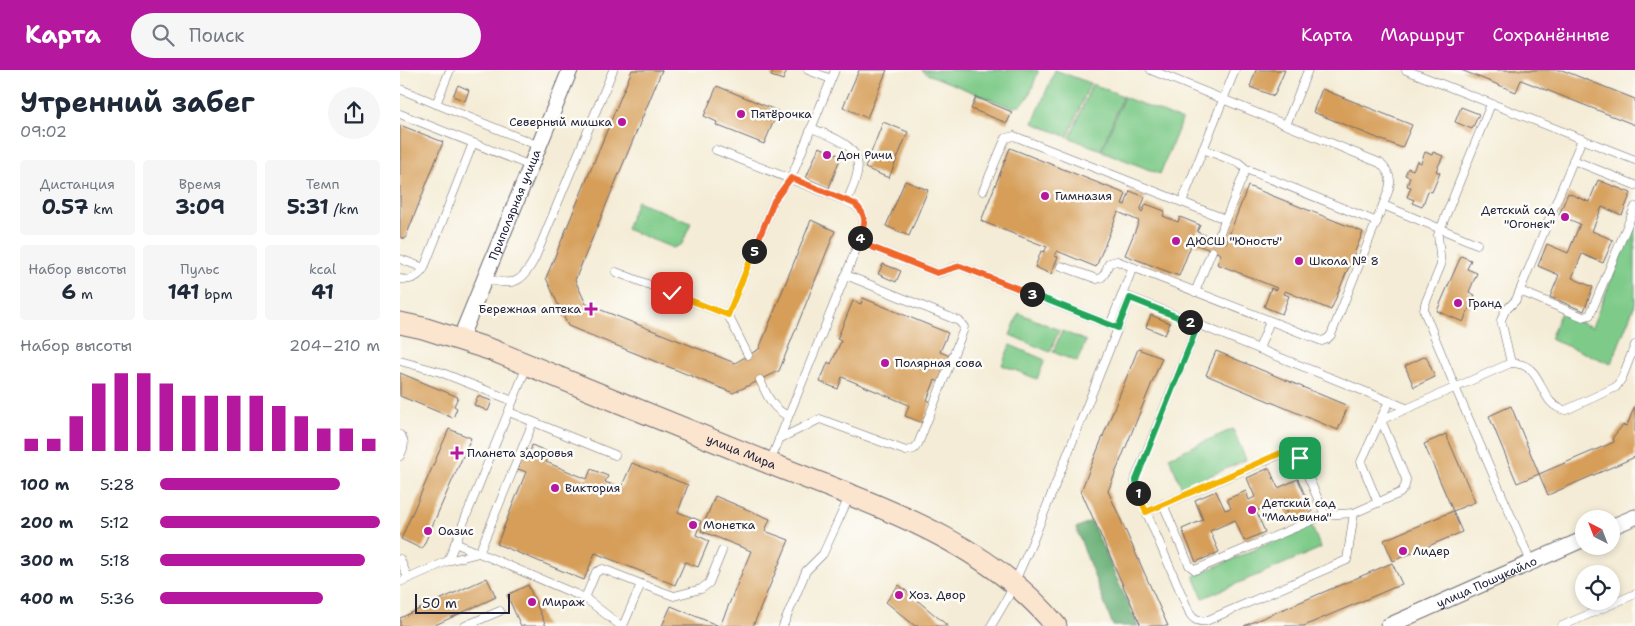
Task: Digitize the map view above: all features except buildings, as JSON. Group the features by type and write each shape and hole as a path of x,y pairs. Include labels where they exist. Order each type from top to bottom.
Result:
{"street":[{"name":"Приполярная улица","path":"460,339 570,70"},
{"name":"улица Мира","path":"400,323 460,339 528,365 902,517 950,541 982,560 1014,583 1056,626"},
{"path":"1620,523 1635,517"},
{"name":"улица Пошукайло","path":"1388,626 1575,543"}],"lane":[{"path":"436,104 450,70"},
{"path":"486,278 510,283 523,277 536,258 613,70"},
{"path":"808,70 831,79"},
{"path":"728,315 774,201 791,178 834,70"},
{"path":"1182,202 1235,70"},
{"path":"1286,124 1308,70"},
{"path":"1406,70 1635,160"},
{"path":"1061,266 1097,279 1102,278 1109,263 1114,261 1317,340 1327,339 1331,335 1390,188 1391,180 1388,171 1380,163 1156,71"},
{"path":"400,89 539,146"},
{"path":"1491,104 1438,235 1442,265 1425,304 1424,312 1531,562"},
{"path":"400,114 531,166"},
{"path":"811,128 841,140 849,146 854,154 858,170 857,178 847,201"},
{"path":"983,191 1006,138 1014,136 1225,219"},
{"path":"1511,363 1501,320 1505,312 1514,303 1520,291 1582,139"},
{"path":"400,279 413,279 424,268 473,143"},
{"path":"1203,149 1239,163 1246,169 1376,222"},
{"path":"716,150 855,204 861,210 864,218 865,226 859,242 770,464"},
{"path":"1573,160 1635,185"},
{"path":"1217,240 1246,169"},
{"path":"1383,205 1477,244"},
{"path":"1520,291 1583,317 1590,315 1635,207"},
{"path":"859,242 937,273 960,266 1114,326"},
{"path":"1195,292 1212,251"},
{"path":"400,259 424,268"},
{"path":"991,626 1002,610 1036,534 1114,326 1122,294 1133,267"},
{"path":"616,272 728,315 748,355"},
{"path":"779,439 820,419 910,451 917,446 963,332 962,324 959,321 846,275"},
{"path":"1122,294 1406,408"},
{"path":"1114,326 1130,298"},
{"path":"1259,349 1270,321"},
{"path":"1198,325 1136,480 1136,488 1194,623 1206,621 1344,561 1348,556 1354,513"},
{"path":"1381,420 1511,363 1520,363 1530,368 1553,405 1566,410 1616,387 1622,378 1635,345"},
{"path":"400,361 440,372 513,401"},
{"path":"448,561 528,365"},
{"path":"760,380 770,402 779,412 788,416"},
{"path":"1378,503 1361,462 1389,401"},
{"path":"508,412 615,455"},
{"path":"1163,504 1189,565 1195,570 1326,515 1354,513 1400,493 1406,484 1406,479 1381,420"},
{"path":"479,553 533,422"},
{"path":"400,435 404,442 400,456"},
{"path":"1146,512 1288,451 1300,458 1326,515"},
{"path":"783,626 803,575 823,554 850,495"},
{"path":"455,543 584,598 622,626 641,584"},
{"path":"584,598 596,572 603,569 674,596 701,589 708,583 722,552"},
{"path":"400,582 448,561 479,553"},
{"path":"400,559 408,578"},
{"path":"1562,626 1635,594"},
{"path":"465,626 500,611"}],"green space":[{"path":"922,70 1038,70 1038,72 1032,90 1026,100 1016,107 1010,107 927,74"},
{"path":"1055,70 1090,83 1068,137 1033,123"},
{"path":"1092,84 1123,96 1101,150 1070,138"},
{"path":"1124,97 1182,120 1160,174 1102,151"},
{"path":"637,201 691,223 682,244 673,248 626,229"},
{"path":"1635,221 1635,304 1611,364 1550,339 1560,314 1592,327"},
{"path":"1019,313 1059,330 1050,352 1010,335"},
{"path":"1062,331 1086,341 1077,362 1053,352"},
{"path":"1010,345 1045,360 1037,379 1002,365"},
{"path":"1233,429 1246,460 1182,488 1169,457"},
{"path":"1091,521 1138,626 1113,626 1076,528"},
{"path":"1311,525 1321,548 1203,598 1194,576"}],"place":[{"name":"Пятёрочка","path":"741,114"},
{"name":"Северный мишка","path":"622,122"},
{"name":"Дон Ричи","path":"827,155"},
{"name":"Гимназия","path":"1045,196"},
{"name":"Детский сад \"Огонек\"","path":"1565,217"},
{"name":"ДЮСШ \"Юность\"","path":"1176,241"},
{"name":"Школа № 8","path":"1299,261"},
{"name":"Гранд","path":"1458,303"},
{"name":"Бережная аптека","path":"591,309"},
{"name":"Полярная сова","path":"885,363"},
{"name":"Планета здоровья","path":"457,453"},
{"name":"Виктория","path":"555,488"},
{"name":"Детский сад \"Мальвина\"","path":"1252,510"},
{"name":"Монетка","path":"693,525"},
{"name":"Оазис","path":"428,531"},
{"name":"Лидер","path":"1403,551"},
{"name":"Хоз. Двор","path":"899,595"},
{"name":"Мираж","path":"532,602"}],"route":[{"path":"672,293 728,315 774,201 791,178 855,204 861,210 865,226 859,242 937,273 960,266 1118,328 1130,298 1198,325 1136,480 1136,488 1146,512 1283,452 1293,452 1300,458"}]}
